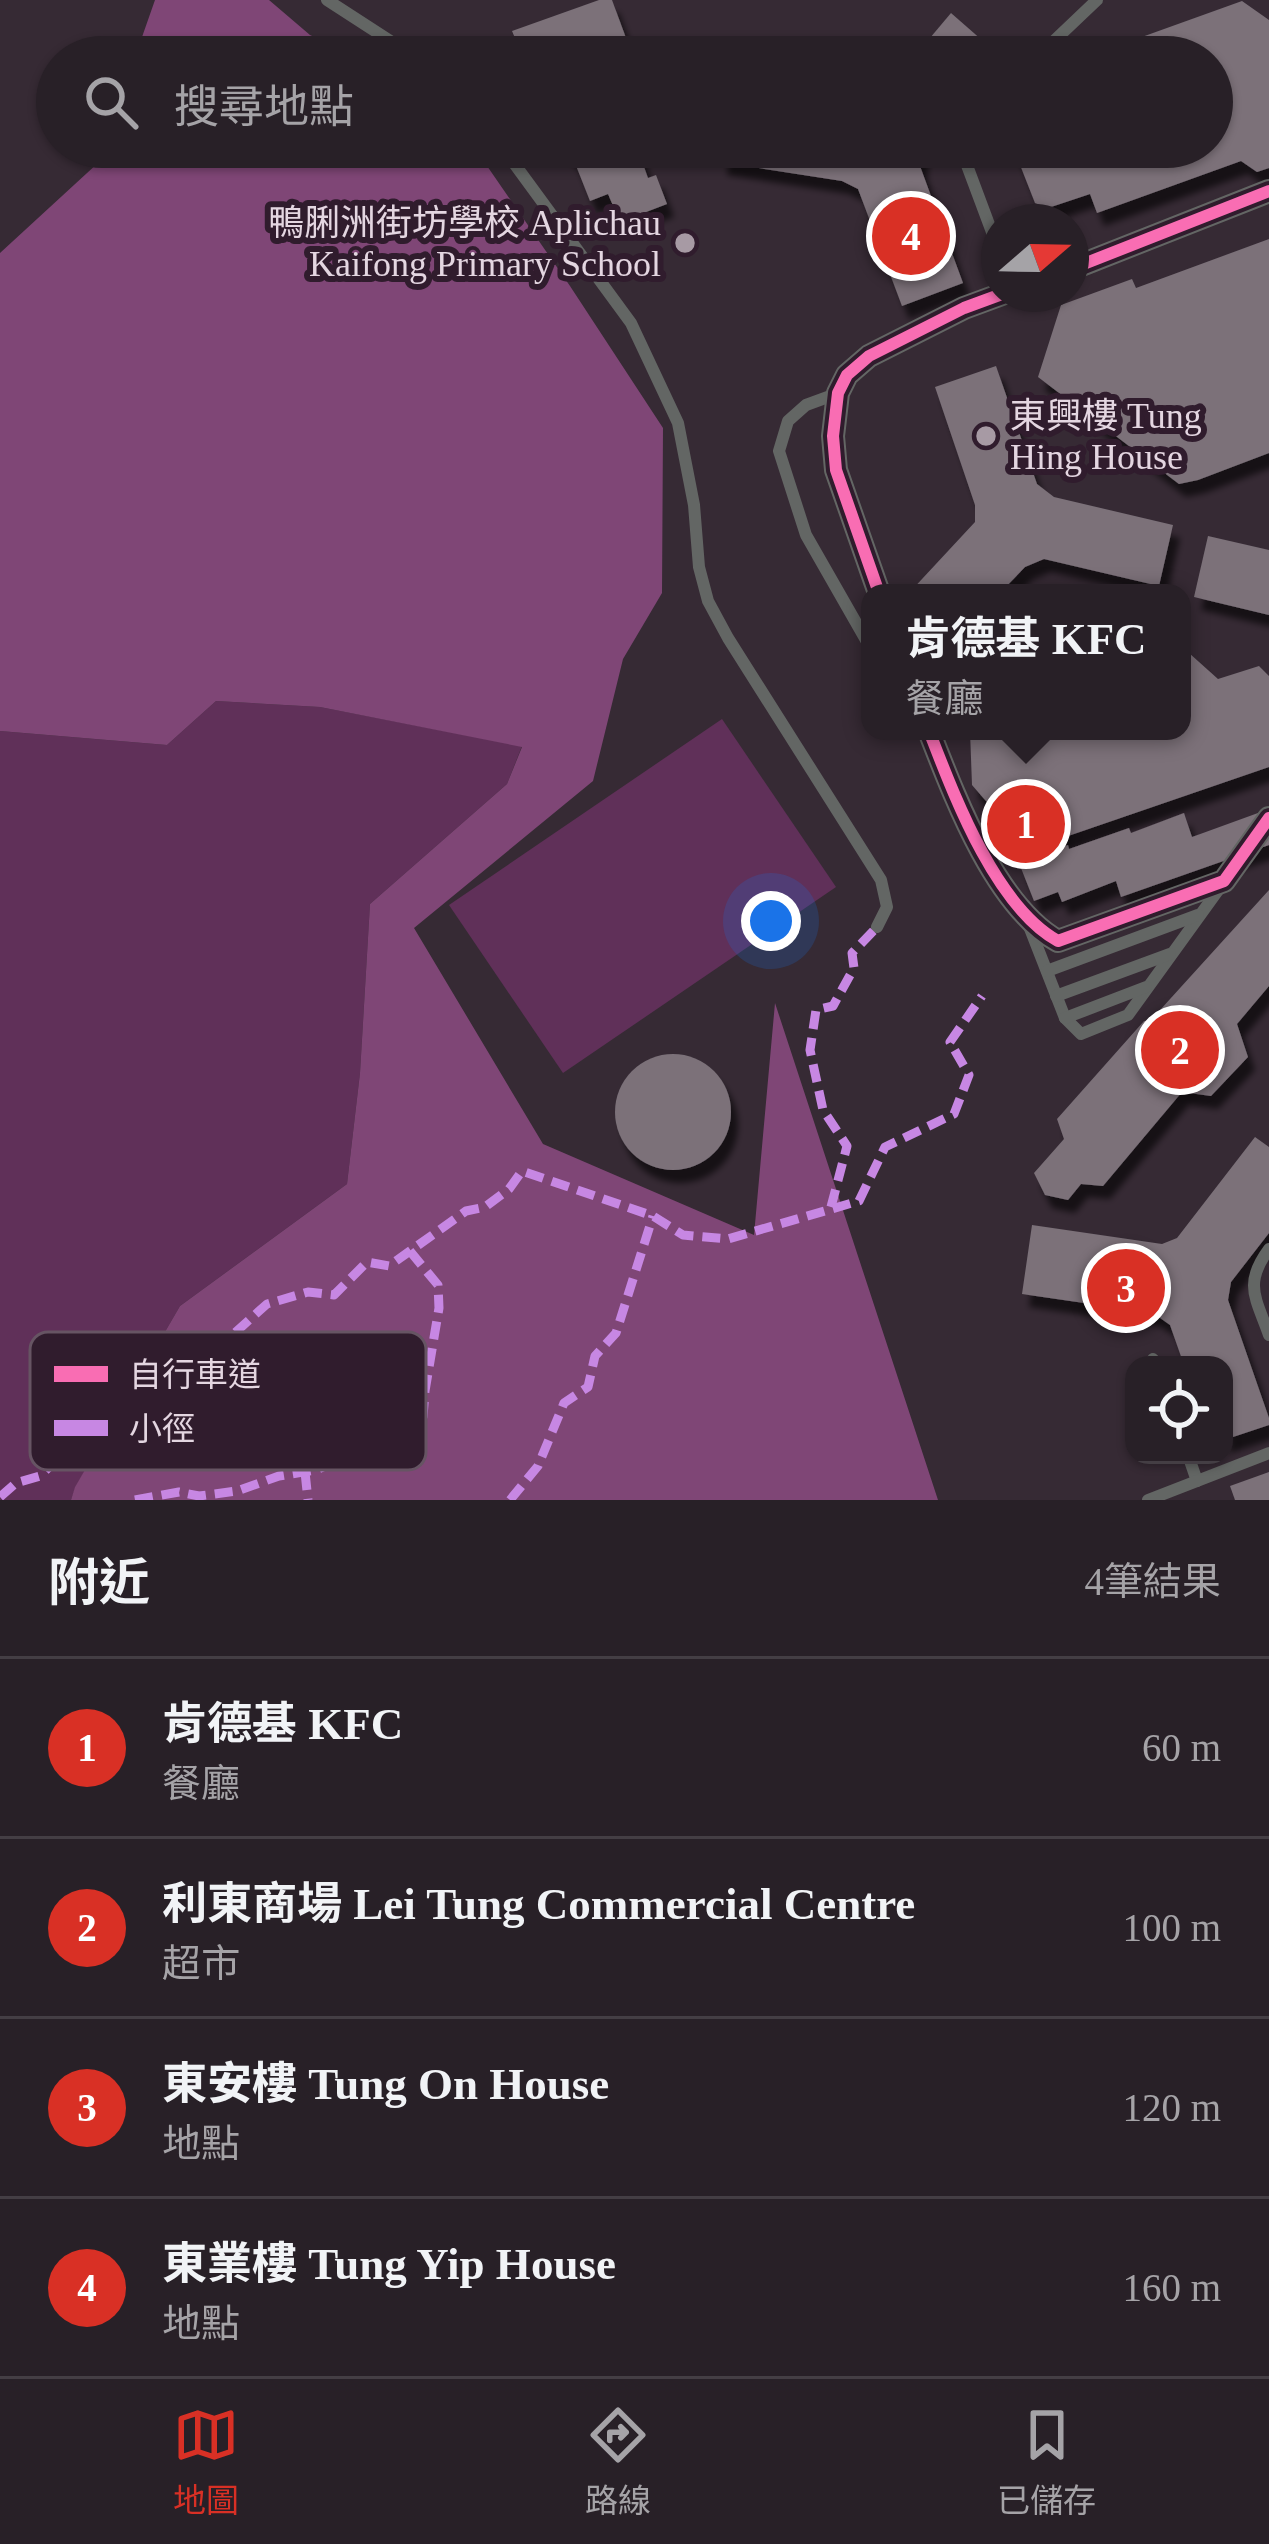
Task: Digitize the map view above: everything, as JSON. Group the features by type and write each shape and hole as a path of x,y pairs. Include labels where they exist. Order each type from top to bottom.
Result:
{"street":[{"path":"1089,261 1269,191"},
{"path":"876,584 836,470 833,436 838,393 847,375 868,356 981,302"},
{"path":"933,740 975,842 1024,914 1058,941 1224,881 1269,818"}],"lane":[{"path":"327,0 383,36"},
{"path":"1059,36 1096,0"},
{"path":"518,168 632,323 678,423 708,602 881,880 886,907 877,927"},
{"path":"968,168 981,205"},
{"path":"838,393 806,405 788,421 779,452 806,535 861,631"},
{"path":"1024,914 1065,1018 1081,1034 1128,1015 1224,881"},
{"path":"1047,971 1199,915"},
{"path":"1056,995 1171,954"},
{"path":"1065,1018 1147,986"},
{"path":"1269,1249 1257,1265 1252,1286 1269,1335"},
{"path":"1148,1500 1269,1453"},
{"path":"1191,1464 1197,1481"}],"shaded area":[{"path":"155,0 269,0 312,36 142,36"},
{"path":"92,168 489,168 663,428 662,593 623,659 593,781 414,928 543,1144 754,1235 775,1003 938,1500 71,1500 85,1470 426,1470 426,1332 165,1332 180,1306 347,1184 360,1073 370,904 507,784 522,747 320,707 216,701 167,745 0,731 0,253"},
{"path":"216,701 320,707 522,746 507,784 370,904 360,1073 347,1184 180,1306 165,1332 30,1332 30,1470 85,1470 71,1500 0,1500 0,731 167,745"},
{"path":"722,719 836,887 563,1073 449,905"}],"building":[{"path":"599,0 612,0 625,36 514,36 512,31"},
{"path":"1242,1 1269,20 1269,168 1257,172 1241,161 1233,164 1233,36 1145,36"},
{"path":"951,13 977,36 932,36"},
{"path":"577,168 644,168 648,178 656,175 667,204 620,222 608,194 590,201"},
{"path":"759,168 921,168 963,283 902,306 858,189 842,181"},
{"path":"1021,168 1222,168 1097,213 1090,194 1060,204 1038,204"},
{"path":"1269,239 1269,453 1179,484 1038,377 1059,312 1089,312 1089,295 1132,279 1136,288"},
{"name":"東興樓 Tung Hing House","path":"996,366 1037,484 1054,497 1173,525 1159,584 1044,559 1025,567 1009,584 917,584 975,522 975,505 935,387"},
{"path":"1208,536 1269,550 1269,615 1194,597"},
{"path":"1191,655 1218,679 1259,666 1269,676 1269,767 1039,846 1005,823 972,785 970,740 1191,740"},
{"path":"1269,809 1269,845 1121,897 1116,881 1062,902 1058,892 1034,901 1019,863 1129,828 1131,833 1184,813 1192,837"},
{"path":"1269,890 1269,986 1237,1024 1248,1057 1211,1096 1182,1092 1103,1186 1081,1184 1068,1200 1045,1195 1034,1173 1064,1139 1057,1119"},
{"path":"673,1054 695,1059 714,1071 726,1090 731,1112 726,1134 714,1153 695,1165 673,1170 651,1165 632,1153 620,1134 615,1112 620,1090 632,1071 651,1059"},
{"path":"1255,1137 1269,1147 1269,1233 1231,1282 1228,1300 1269,1425 1233,1437 1233,1356 1181,1356 1170,1325 1153,1313 1022,1294 1032,1225 1162,1244 1177,1238"},
{"path":"1269,1472 1269,1500 1235,1500 1230,1486"}],"marked path":[{"path":"831,1207 847,1146 823,1110 810,1050 816,1010 833,1006 854,968 852,953 877,927"},
{"path":"236,1332 267,1304 308,1292 334,1295 367,1262 389,1266 466,1211 485,1207 509,1189 522,1171 653,1216 683,1235 728,1239 859,1201 885,1147 954,1114 969,1075 950,1042 982,996"},
{"path":"510,1500 538,1466 564,1403 588,1387 595,1356 616,1333 653,1216"},
{"path":"409,1250 438,1285 439,1308 426,1385"},
{"path":"0,1497 16,1483 46,1470"},
{"path":"135,1500 179,1492 199,1496 237,1491 279,1476 316,1470"},
{"path":"305,1472 308,1500"}],"cycle path":[{"path":"1089,262 1269,191"},
{"path":"876,584 836,470 833,436 838,393 847,375 869,356 981,302"},
{"path":"933,740 964,816 996,876 1035,925 1058,941 1224,881 1269,818"}],"place":[{"name":"東業樓 Tung Yip House","path":"911,236"},
{"name":"鴨脷洲街坊學校 Aplichau Kaifong Primary School","path":"685,243"},
{"name":"東興樓 Tung Hing House","path":"986,436"},
{"name":"肯德基 KFC","path":"1026,824"},
{"name":"利東商場 Lei Tung Commercial Centre","path":"1180,1050"},
{"name":"東安樓 Tung On House","path":"1126,1288"}]}
